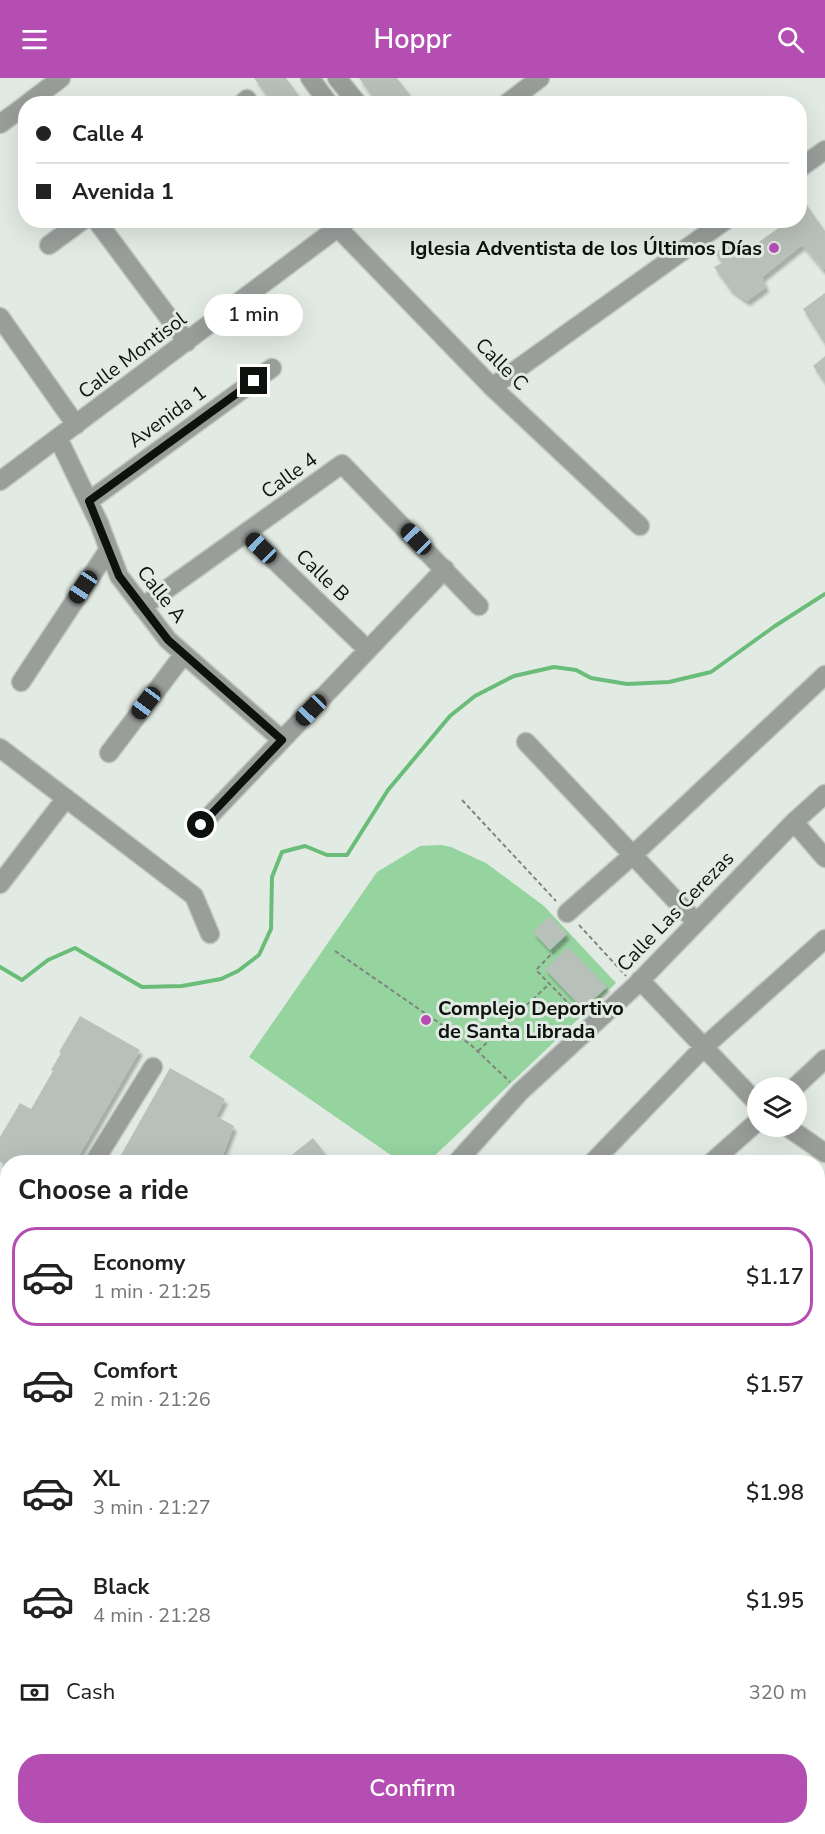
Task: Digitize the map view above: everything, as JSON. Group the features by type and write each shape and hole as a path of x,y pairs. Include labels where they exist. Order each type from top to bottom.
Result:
{"street":[{"path":"37,96 61,78"},
{"path":"310,78 323,96"},
{"path":"337,78 352,96"},
{"path":"516,96 540,78"},
{"path":"1,121 18,109"},
{"path":"807,163 825,150"},
{"path":"49,245 72,228"},
{"path":"102,228 187,342"},
{"name":"Calle Montisol","path":"0,481 338,228"},
{"name":"Calle C","path":"347,228 492,387 640,526"},
{"path":"492,387 715,228"},
{"path":"0,317 75,424"},
{"name":"Avenida 1","path":"89,501 272,368"},
{"name":"Calle A","path":"58,438 89,501 119,576 168,640 282,740"},
{"name":"Calle 4","path":"142,607 342,464 479,606"},
{"name":"Calle B","path":"246,533 368,650"},
{"path":"21,682 108,549"},
{"path":"201,825 445,570"},
{"path":"109,753 184,654"},
{"path":"567,913 634,854 825,675"},
{"path":"526,742 696,922"},
{"path":"0,748 194,896 210,933"},
{"name":"Calle Las Cerezas","path":"466,1155 520,1092 638,983 794,822 825,794"},
{"path":"0,884 66,798"},
{"path":"794,822 825,858"},
{"path":"600,1155 704,1047 825,939"},
{"path":"638,983 747,1092"},
{"path":"806,1077 825,1059"},
{"path":"98,1155 153,1067"},
{"path":"720,1155 747,1131"},
{"path":"802,1137 825,1153"}],"path":[{"path":"462,800 567,913 638,983"},
{"path":"566,939 536,970 576,1012"},
{"path":"335,951 478,1051 520,1092"},
{"path":"478,1051 549,984"}],"green space":[{"name":"Complejo Deportivo de Santa Librada","path":"420,846 451,847 486,863 544,906 616,983 435,1155 391,1155 249,1057 377,872"}],"building":[{"path":"254,78 286,78 299,96 267,96"},
{"path":"359,78 397,78 411,96 372,96"},
{"name":"Iglesia Adventista de los Últimos Días","path":"807,206 825,231 825,268 823,270 802,245 762,277 766,287 747,301 730,289 714,267 722,263 715,253 732,240 746,251 779,228 807,228"},
{"path":"825,293 825,344 803,309"},
{"path":"825,356 825,383 813,366"},
{"path":"550,916 567,934 550,950 533,932"},
{"path":"568,947 607,987 583,1009 545,969"},
{"path":"80,1016 140,1050 79,1155 0,1155 0,1137 20,1103 31,1109 53,1071 51,1070 61,1053 59,1052"},
{"path":"170,1068 225,1099 216,1116 234,1126 223,1155 121,1155"},
{"path":"313,1138 326,1155 292,1155"}],"waterway":[{"path":"0,967 22,980 48,960 75,948 142,987 182,986 221,979 238,971 259,955 271,929 272,877 282,852 305,846 327,855 347,855 388,790 450,716 475,696 514,676 554,667 576,670 591,678 627,684 669,682 711,672 775,626 825,594"}],"place":[{"name":"Iglesia Adventista de los Últimos Días","path":"774,248"},
{"name":"Complejo Deportivo de Santa Librada","path":"426,1020"}],"route":[{"path":"201,825 282,740 168,640 119,576 89,501 254,381"}]}
